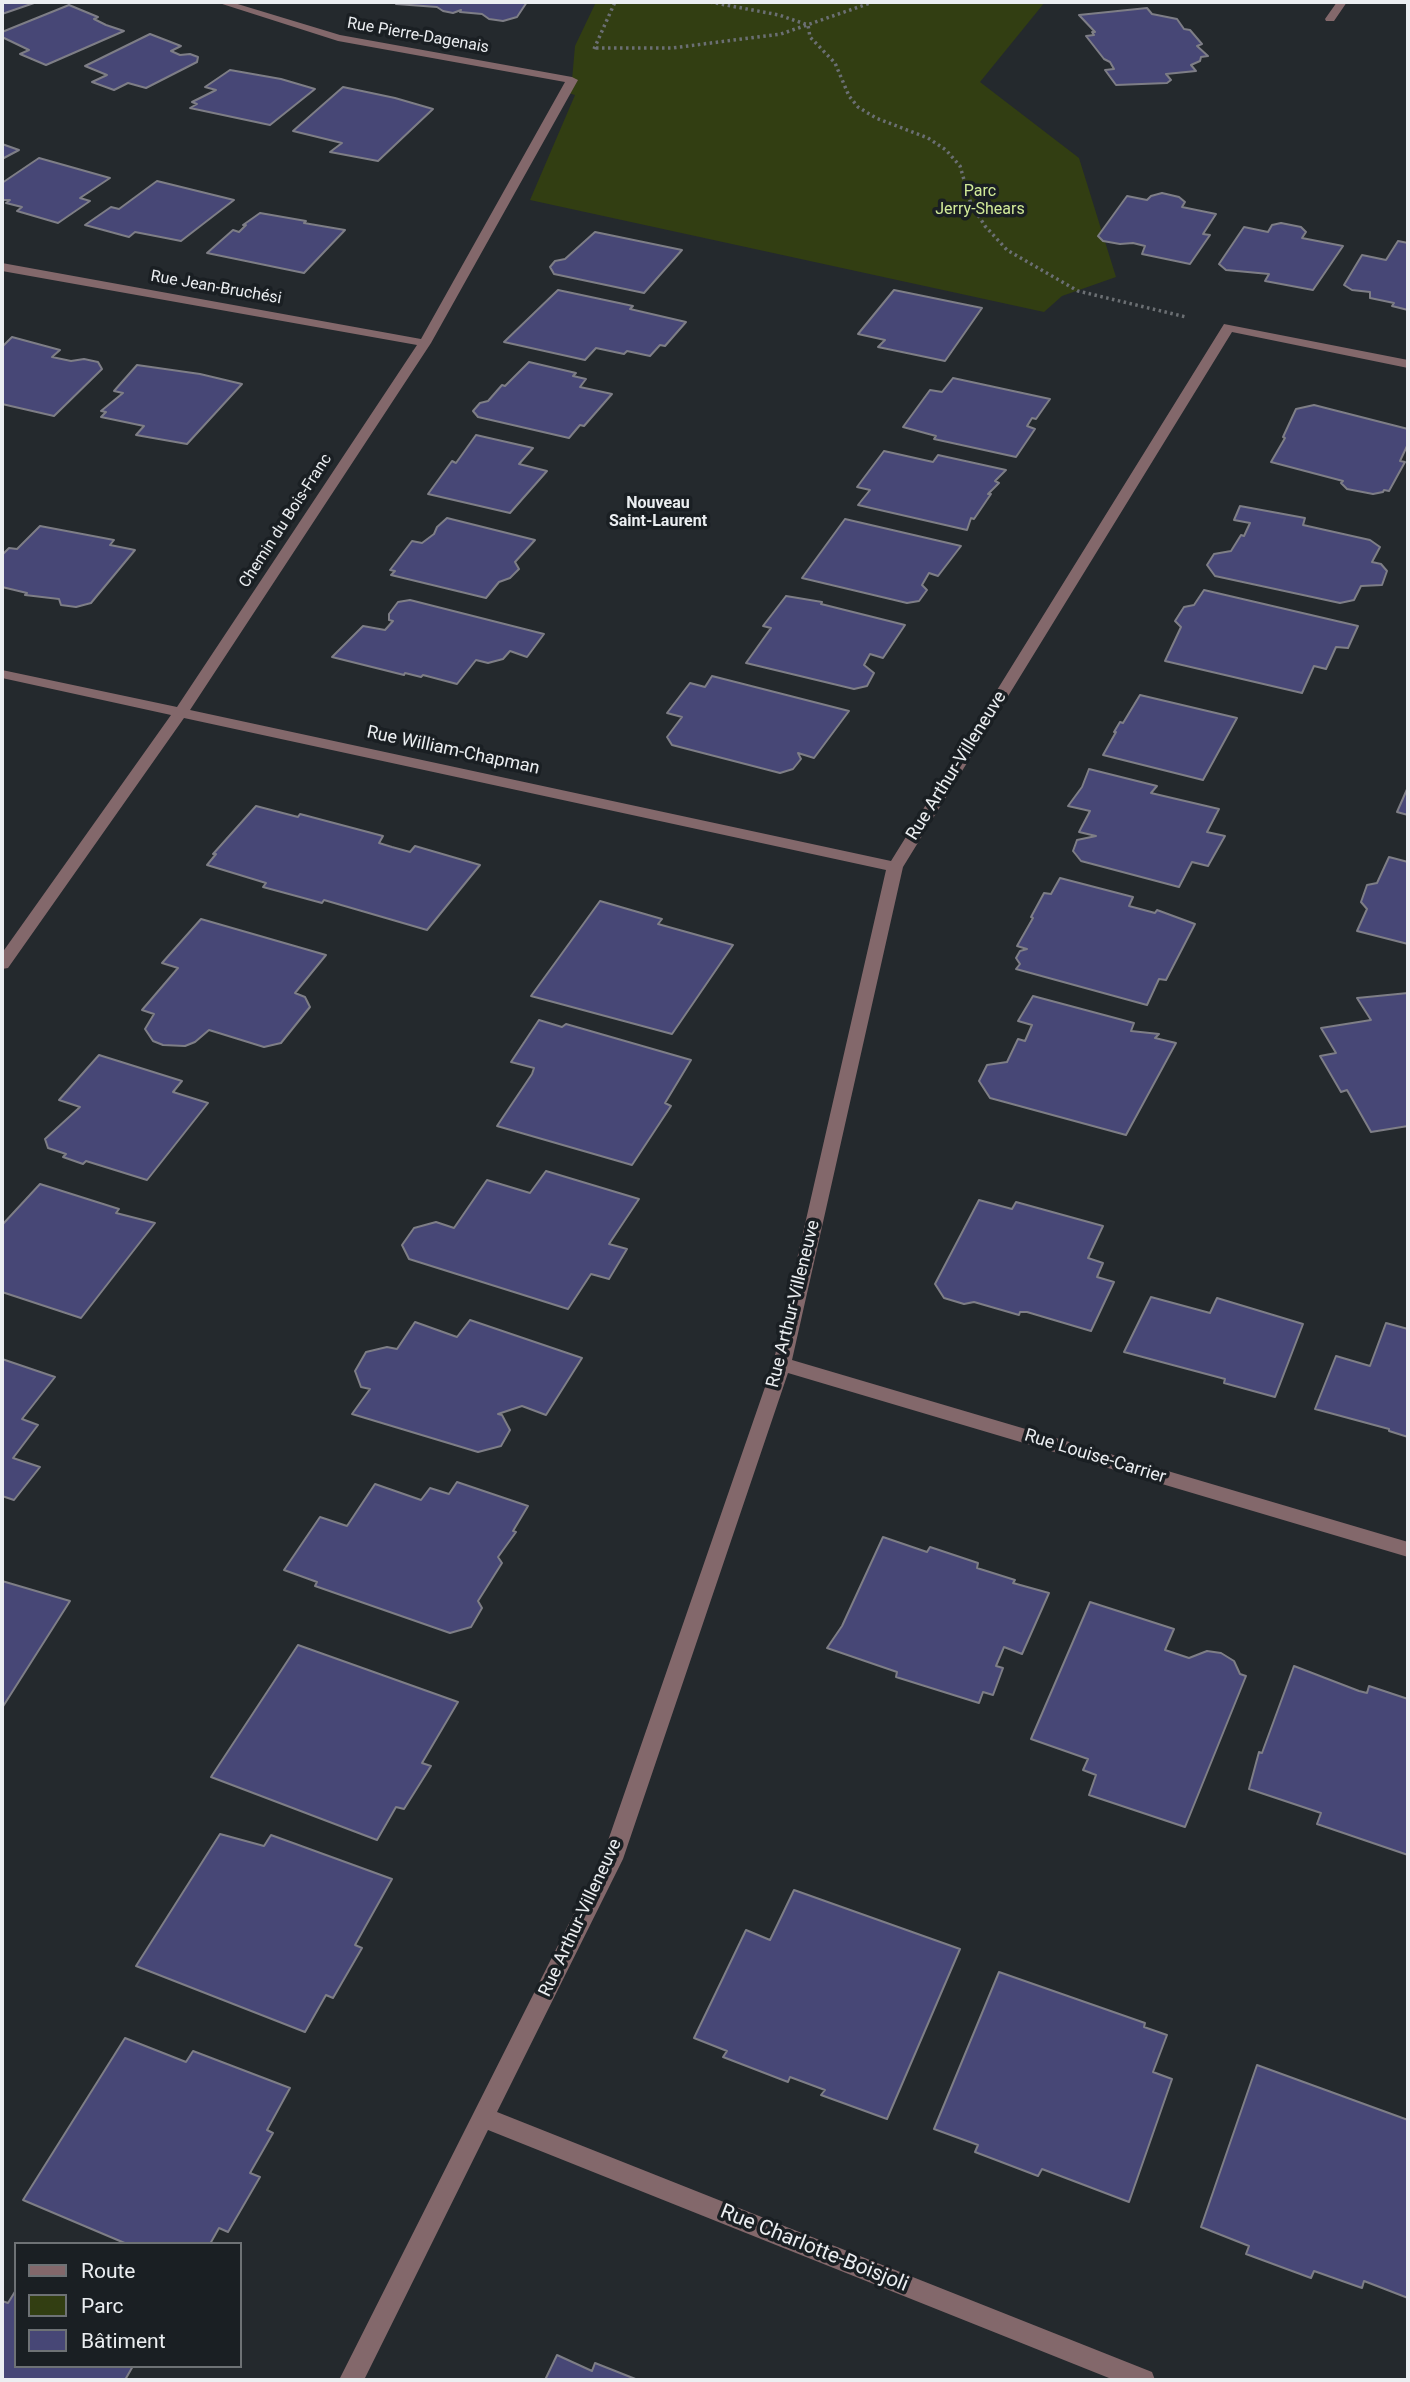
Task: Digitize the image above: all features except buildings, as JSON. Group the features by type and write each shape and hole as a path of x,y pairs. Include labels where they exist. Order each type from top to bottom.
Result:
{"street":[{"name":"Rue Pierre-Dagenais","path":"220,2 338,38 572,80"},
{"path":"1331,19 1342,2"},
{"name":"Chemin du Bois-Franc","path":"2,964 181,712 425,343 572,80"},
{"name":"Rue Jean-Bruchési","path":"2,267 425,343"},
{"path":"1228,327 1408,364"},
{"name":"Rue Arthur-Villeneuve","path":"351,2380 485,2118 612,1859 782,1364 895,867 1228,327"},
{"name":"Rue William-Chapman","path":"2,674 895,867"},
{"name":"Rue Louise-Carrier","path":"782,1364 1408,1550"},
{"name":"Rue Charlotte-Boisjoli","path":"485,2118 1143,2380"}],"path":[{"path":"572,80 595,48 615,2"},
{"path":"710,2 779,15 808,25"},
{"path":"595,48 672,48 781,34 873,2"},
{"path":"808,25 810,37 835,63 849,96 858,107 876,118 928,138 946,150 960,166 971,204 985,226 1007,250 1078,291 1228,327"}],"green space":[{"name":"Parc Jerry-Shears","path":"596,2 1045,2 980,82 1079,158 1116,277 1062,296 1044,312 530,200 575,95 565,92 572,80 575,46"}],"district":[{"name":"Nouveau Saint-Laurent","path":"658,513"}]}
